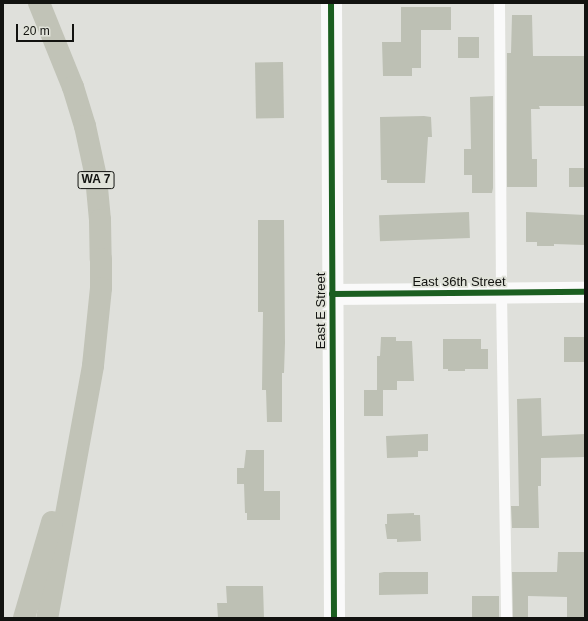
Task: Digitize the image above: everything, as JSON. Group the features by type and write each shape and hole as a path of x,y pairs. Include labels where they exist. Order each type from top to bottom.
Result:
{"highway":[{"name":"WA 7","path":"24,618 60,494 92,366 100,288 100,220 96,177 85,126 73,86 39,3"},
{"path":"47,618 92,366"}],"street":[{"name":"East E Street","path":"330,3 334,618"},
{"name":"East 36th Street","path":"332,294 585,292"}],"lane":[{"path":"499,3 501,293 506,618"}],"building":[{"path":"401,7 451,7 451,30 421,30 421,68 412,68 412,76 383,76 382,42 401,42"},
{"path":"512,15 532,15 533,56 585,56 585,106 539,106 540,109 531,109 532,159 537,159 537,187 507,187 507,53 511,53"},
{"path":"458,37 479,37 479,58 458,58"},
{"path":"255,62 283,62 284,118 256,118"},
{"path":"493,96 492,193 472,193 472,175 464,175 464,149 471,149 470,97"},
{"path":"380,117 431,117 432,137 428,137 425,183 387,183 387,180 381,180"},
{"path":"569,168 585,168 585,187 569,187"},
{"path":"469,212 470,238 380,241 379,215"},
{"path":"526,212 585,215 585,245 554,244 554,246 537,246 537,242 526,242"},
{"path":"258,220 284,220 285,343 284,373 282,373 282,422 267,422 266,390 262,390 263,312 258,312"},
{"path":"381,337 396,337 396,341 412,341 414,381 397,381 397,390 383,390 383,416 364,416 364,390 377,390 377,356 380,356"},
{"path":"564,337 585,337 585,362 564,362"},
{"path":"443,339 481,339 481,349 488,349 488,369 448,371 448,369 443,369"},
{"path":"541,398 542,436 585,434 585,457 541,458 541,486 538,486 539,528 512,528 511,506 519,506 517,399"},
{"path":"428,434 428,451 418,451 418,457 387,458 386,436"},
{"path":"246,450 264,450 264,491 280,491 280,520 247,520 247,513 245,513 244,484 237,484 237,468 244,468"},
{"path":"414,513 414,515 420,515 421,541 397,542 397,539 387,539 385,524 387,524 387,514"},
{"path":"558,552 585,552 585,618 567,618 567,597 528,596 528,618 513,618 512,572 557,572"},
{"path":"428,572 428,594 379,595 379,573"},
{"path":"226,586 263,586 264,618 218,618 217,603 227,603"},
{"path":"472,596 499,596 499,618 472,618"}],"cycle path":[{"path":"331,3 334,618"},
{"path":"332,294 585,292"}]}
